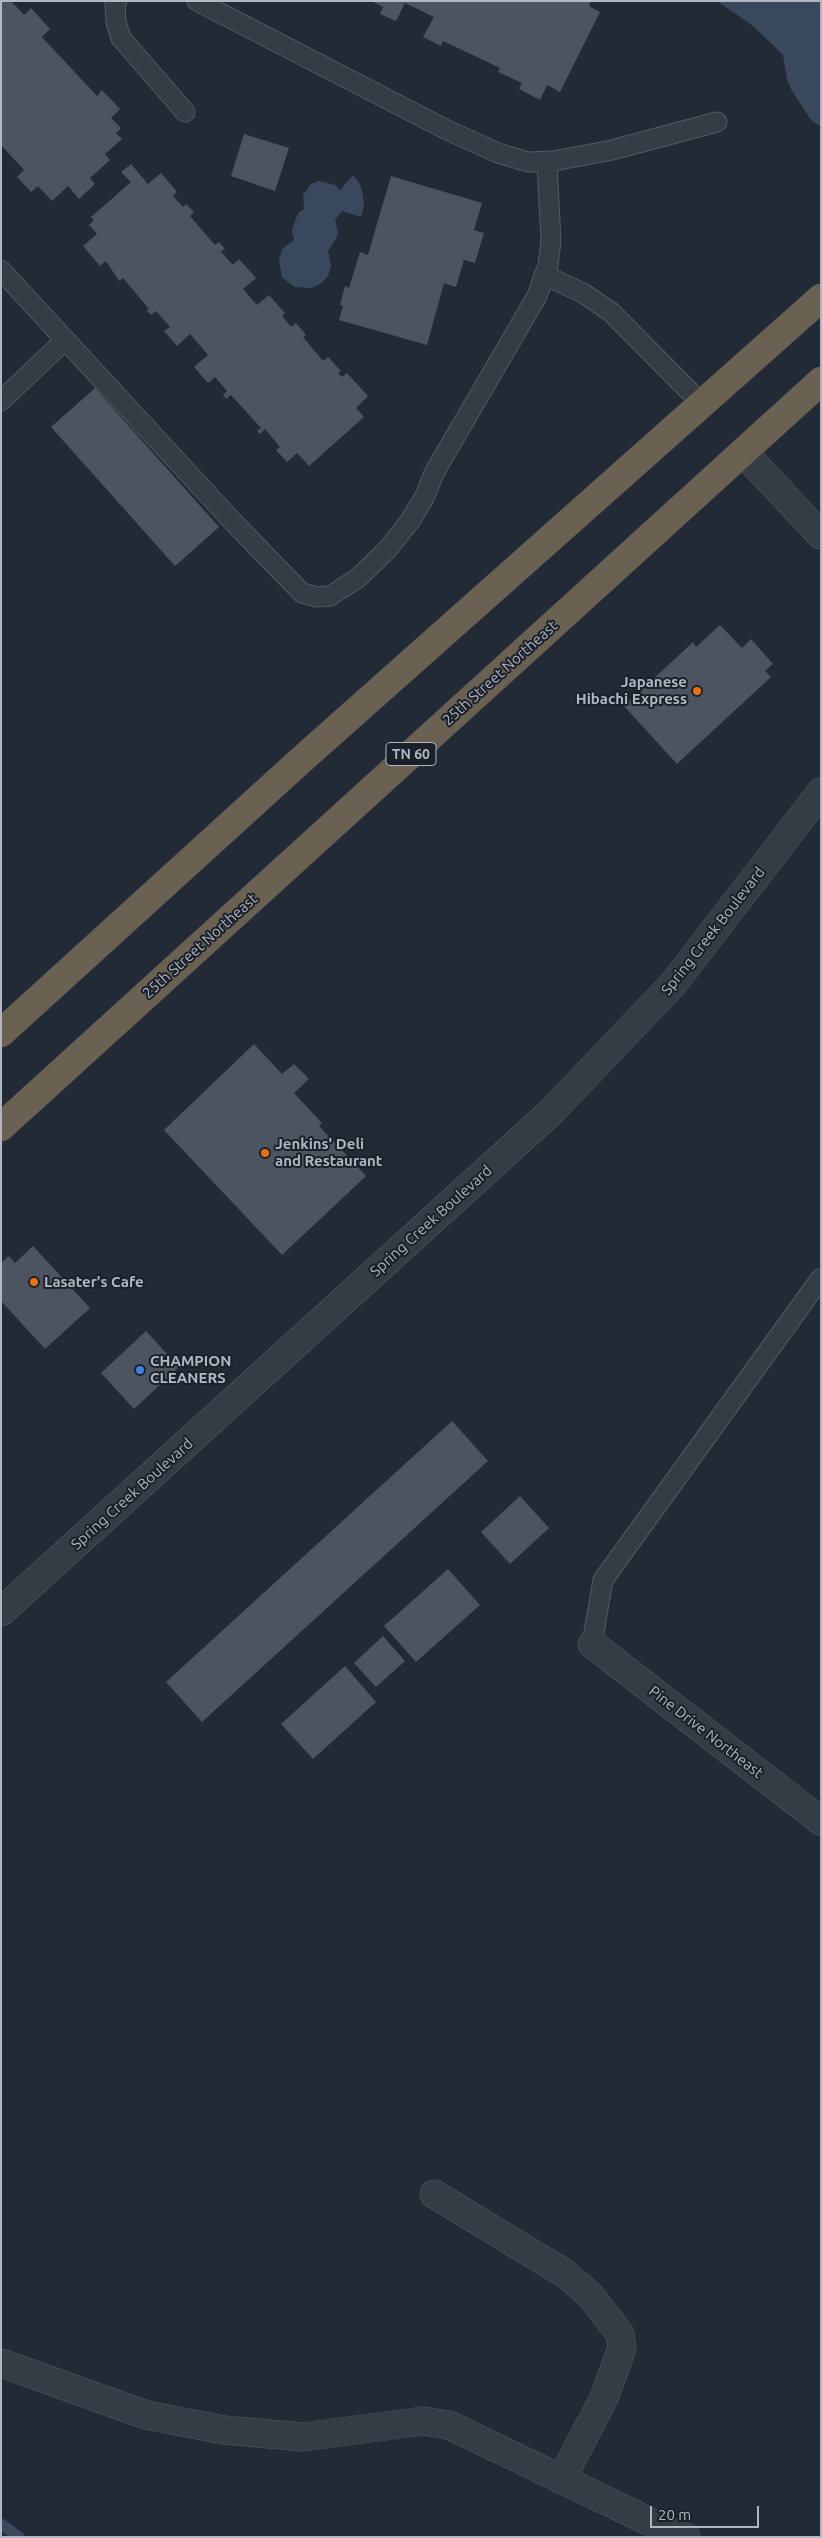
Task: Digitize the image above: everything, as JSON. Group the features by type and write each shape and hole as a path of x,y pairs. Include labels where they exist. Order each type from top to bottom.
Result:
{"highway":[{"path":"4,1028 300,761 821,298"},
{"name":"25th Street Northeast","path":"1,1127 821,381"}],"street":[{"path":"743,452 821,535"},
{"name":"Spring Creek Boulevard","path":"1,1612 551,1112 673,984 821,792"},
{"name":"Pine Drive Northeast","path":"592,1644 821,1821"},
{"path":"434,2194 564,2273 590,2295 620,2334 622,2348 604,2398 561,2480"},
{"path":"1,2363 146,2415 224,2430 303,2437 423,2421 449,2425 561,2480 667,2530 686,2537"}],"lane":[{"path":"118,1 115,6 116,22 121,38 185,112"},
{"path":"197,1 447,130 498,153 528,162 546,162 612,150 717,122"},
{"path":"3,276 302,593 317,597 330,596 358,578 387,550 410,521 425,496 434,473 537,296 544,274 550,241 546,162"},
{"path":"544,274 583,293 611,312 701,403"},
{"path":"1,401 65,340"},
{"path":"592,1644 603,1580 821,1278"}],"water":[{"path":"717,1 821,1 821,127 811,120 792,91 787,80 783,55 753,26"},
{"path":"353,175 360,184 363,195 364,205 361,217 342,211 335,220 338,232 328,251 331,266 328,276 322,283 312,288 294,287 282,277 279,261 282,249 294,240 292,230 298,213 304,209 303,195 311,184 319,181 335,185 340,190"}],"building":[{"path":"1,1 11,1 24,15 31,8 50,29 42,37 97,96 102,90 120,109 111,118 121,128 116,133 122,139 105,154 110,160 90,178 95,184 79,199 68,186 52,201 38,186 31,192 17,177 24,170 1,145"},
{"path":"371,1 591,1 589,6 600,12 560,92 547,85 540,100 519,89 522,83 498,72 500,68 443,41 441,46 423,37 434,17 405,3 396,21 380,14 383,7"},
{"path":"244,134 289,148 275,191 231,176"},
{"path":"131,164 148,184 161,173 177,192 173,196 183,207 186,204 194,212 190,216 215,245 219,242 225,249 221,252 233,265 239,259 256,278 243,289 257,305 269,295 285,313 282,316 291,327 296,323 306,335 303,337 323,361 328,357 341,371 338,373 342,377 347,373 368,396 356,408 364,417 309,466 297,453 287,462 276,450 280,447 265,429 260,434 257,431 261,428 231,395 226,399 223,395 227,391 215,377 208,383 194,367 208,355 190,334 177,346 164,331 170,327 156,311 151,315 146,310 149,309 123,278 119,281 106,261 100,266 83,246 97,234 89,225 94,220 91,217 131,182 121,172"},
{"path":"391,176 482,203 474,230 484,233 475,263 464,260 456,287 444,283 427,345 339,320 343,306 340,305 345,286 349,288 360,252 368,255"},
{"path":"95,388 219,527 175,566 51,427"},
{"name":"Japanese Hibachi Express","path":"720,625 742,648 751,639 773,664 765,671 771,677 677,764 624,706 693,642 696,647"},
{"name":"Jenkins' Deli and Restaurant","path":"254,1044 282,1074 294,1064 309,1079 294,1093 322,1123 319,1126 366,1176 282,1255 164,1130"},
{"name":"Lasater's Cafe","path":"33,1246 90,1308 45,1349 1,1301 1,1263 9,1256 15,1263"},
{"name":"CHAMPION CLEANERS","path":"146,1331 179,1367 134,1409 101,1373"},
{"path":"452,1421 488,1461 202,1722 166,1682"},
{"path":"520,1496 549,1528 510,1564 481,1532"},
{"path":"448,1569 480,1605 416,1662 384,1626"},
{"path":"383,1636 405,1661 376,1687 354,1663"},
{"path":"345,1666 376,1702 313,1759 281,1724"}],"waterway":[{"path":"1,2524 19,2537"}],"place":[{"name":"Japanese Hibachi Express","path":"697,691"},
{"name":"Jenkins' Deli and Restaurant","path":"265,1153"},
{"name":"Lasater's Cafe","path":"34,1282"},
{"name":"CHAMPION CLEANERS","path":"140,1370"}]}
